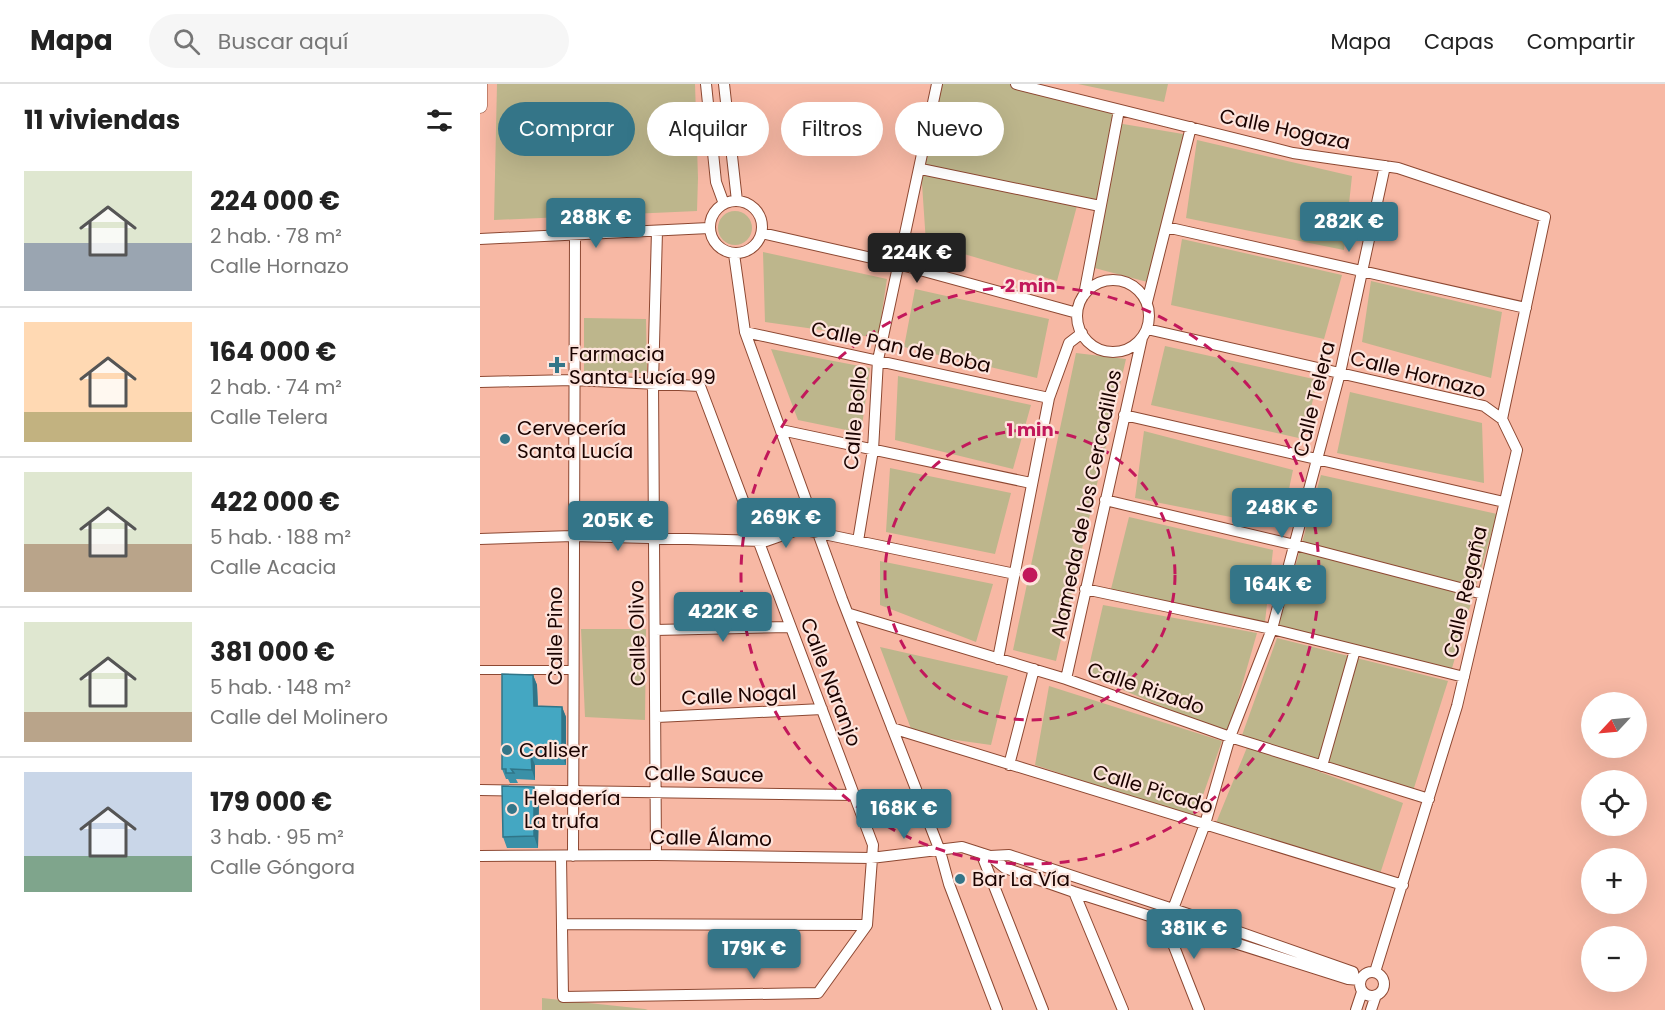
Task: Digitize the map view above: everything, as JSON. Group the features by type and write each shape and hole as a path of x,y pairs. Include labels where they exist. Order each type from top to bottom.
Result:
{"street":[{"path":"480,84 480,106"},
{"path":"706,84 716,182 724,204"},
{"path":"724,84 737,201"},
{"name":"Calle Bollo","path":"858,541 873,450 878,360 921,169 937,84"},
{"name":"Calle Hogaza","path":"1016,84 1293,153 1398,168 1545,217 1526,308"},
{"path":"1119,110 1084,295 1077,313 1082,333 1100,350 1113,352 1134,345 1145,333 1149,316 1147,302 1191,127"},
{"name":"Calle Telera","path":"1173,909 1205,824 1230,737 1272,629 1340,373 1385,166"},
{"path":"921,169 1100,206"},
{"path":"737,201 754,208 759,215 762,233 752,249 734,254 717,246 710,228 714,212 724,204 737,201"},
{"path":"1166,227 1526,308 1502,419"},
{"path":"480,239 710,228"},
{"name":"Calle Olivo","path":"656,855 657,717 653,382 657,231"},
{"path":"762,233 898,264 1077,313"},
{"name":"Calle Pino","path":"575,236 574,791 562,924 563,997 818,993 867,925"},
{"path":"734,254 745,332 998,1010"},
{"path":"1084,295 1097,283 1116,280 1129,283 1140,291 1147,302"},
{"name":"Calle Pan de Boba","path":"745,332 1049,398"},
{"path":"998,659 1049,398 1069,343 1082,333"},
{"name":"Calle Hornazo","path":"1145,333 1340,373 1484,406 1502,419"},
{"name":"Alameda de los Cercadillos","path":"1066,679 1124,415 1145,333"},
{"path":"480,382 573,380 653,382"},
{"name":"Calle Naranjo","path":"653,382 700,386 873,845 867,925"},
{"path":"1124,415 1317,462 1504,502"},
{"name":"Calle Regaña","path":"1375,972 1464,677 1517,450 1502,419"},
{"path":"781,430 1031,483"},
{"path":"1105,500 1295,545 1483,594"},
{"path":"480,539 573,536 654,540 766,541 800,529 1015,574"},
{"path":"1085,589 1272,629 1464,677"},
{"name":"Calle Rizado","path":"850,614 1066,679 1230,737 1429,799"},
{"path":"655,630 789,627"},
{"path":"1322,766 1355,650"},
{"path":"1009,765 1034,669"},
{"path":"480,670 573,670"},
{"name":"Calle Nogal","path":"657,717 822,709"},
{"name":"Calle Picado","path":"892,728 1403,885"},
{"name":"Calle Sauce","path":"480,790 656,790 855,795"},
{"name":"Calle Álamo","path":"480,856 656,855 871,858 962,848 985,855 1009,855 1173,909 1353,972 1359,983"},
{"path":"985,855 1005,868 1074,892 1359,983 1367,995 1376,995 1382,991 1384,984 1382,976 1375,972 1367,972 1359,983 1356,1010"},
{"path":"985,855 1042,1010"},
{"path":"1074,892 1123,1010"},
{"path":"1164,921 1198,1008 1211,1010"},
{"path":"562,924 867,925"},
{"path":"1371,1010 1376,995"}],"shaded area":[{"path":"497,84 695,84 696,102 647,102 647,156 697,156 697,211 494,220"},
{"path":"937,84 1016,84 1119,110 1117,123 1189,135 1151,283 1087,266 1100,206 1078,202 1057,281 926,243 921,169 923,156 1004,156 1004,102 934,102"},
{"path":"1078,84 1168,84 1164,102"},
{"path":"1197,140 1352,176 1344,250 1186,218"},
{"path":"735,211 747,216 752,228 747,240 735,245 723,240 718,228 723,216"},
{"path":"1182,239 1342,275 1324,339 1171,305"},
{"path":"763,252 887,279 878,338 765,322"},
{"path":"1371,281 1502,312 1491,378 1362,342"},
{"path":"915,289 1049,319 1037,378 904,347"},
{"path":"584,318 646,319 647,373 584,372"},
{"path":"1165,346 1318,380 1303,439 1151,405"},
{"path":"771,349 870,368 861,433 798,420"},
{"path":"1076,353 1126,359 1056,661 1013,650"},
{"path":"898,376 1031,405 1013,469 895,440"},
{"path":"1350,392 1482,423 1484,483 1337,453"},
{"path":"1144,431 1293,470 1281,527 1135,498"},
{"path":"890,468 1011,493 995,554 886,532"},
{"path":"1321,475 1497,514 1450,675 1277,631"},
{"path":"1129,517 1273,550 1265,622 1111,589"},
{"path":"880,561 993,584 976,642 880,605"},
{"path":"1103,605 1257,633 1228,734 1087,675"},
{"path":"581,629 646,629 645,720 585,717"},
{"path":"1277,638 1448,681 1413,791 1241,738"},
{"path":"880,647 1008,676 991,745 913,734"},
{"path":"1049,686 1222,741 1195,818 1035,765"},
{"path":"1248,745 1403,803 1380,874 1216,823"},
{"path":"542,998 645,1009 648,1010 542,1010"}],"building":[{"path":"502,674 533,675 534,706 562,707 562,755 531,755 532,770 511,769 514,773 506,773 506,769 502,769"},
{"path":"502,786 534,787 534,836 503,837"}],"place":[{"name":"Farmacia Santa Lucía 99","path":"557,365"},
{"name":"Cervecería Santa Lucía","path":"505,439"},
{"name":"Caliser","path":"507,750"},
{"name":"Heladería La trufa","path":"512,809"},
{"name":"Bar La Vía","path":"960,879"}]}
